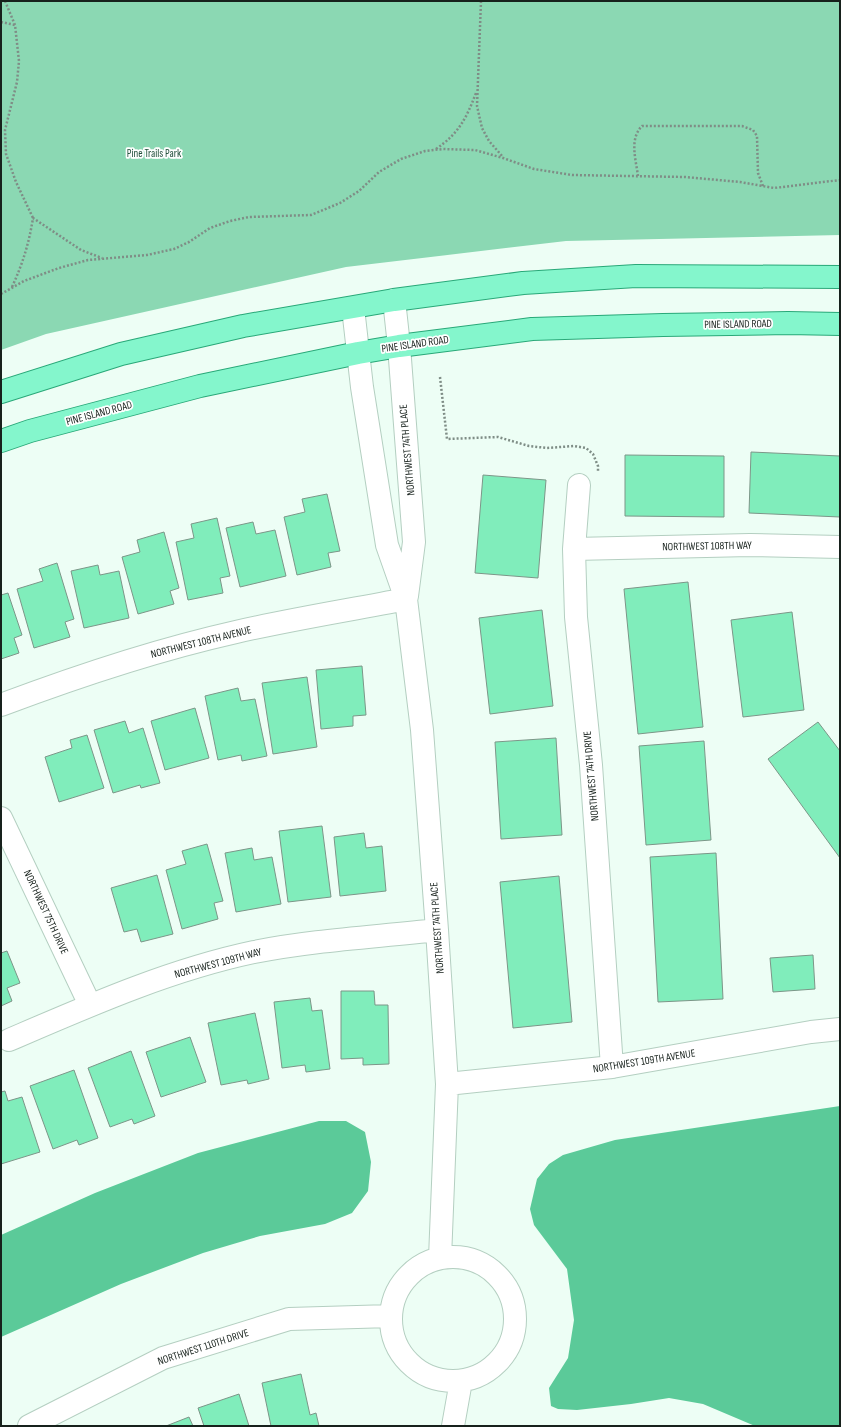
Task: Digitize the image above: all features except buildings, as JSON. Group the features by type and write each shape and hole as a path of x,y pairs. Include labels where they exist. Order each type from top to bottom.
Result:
{"main road":[{"path":"1,392 121,354 244,326 394,300 523,283 636,276 840,276"},
{"name":"PINE ISLAND ROAD","path":"1,441 30,431 200,386 358,353 399,346 532,329 663,325 788,323 840,324"}],"street":[{"name":"NORTHWEST 74TH PLACE","path":"394,300 414,542 406,599"},
{"name":"NORTHWEST 74TH PLACE","path":"353,308 362,386 387,545 406,599 422,730 447,1084 440,1258"},
{"name":"NORTHWEST 74TH DRIVE","path":"579,485 574,549 576,617 591,765 612,1067"},
{"name":"NORTHWEST 108TH WAY","path":"574,549 750,545 840,547"},
{"name":"NORTHWEST 108TH AVENUE","path":"1,705 40,690 145,656 236,632 406,599"},
{"name":"NORTHWEST 75TH DRIVE","path":"1,818 90,1005"},
{"name":"NORTHWEST 109TH WAY","path":"9,1040 90,1005 190,969 254,952 328,941 437,930"},
{"name":"NORTHWEST 109TH AVENUE","path":"447,1084 612,1067 811,1032 840,1030"},
{"path":"458,1256 479,1262 496,1274 508,1290 514,1308 514,1329 508,1348 496,1364 480,1375 460,1381 439,1380 419,1372 404,1357 394,1338 391,1316 395,1296 405,1279 421,1265 440,1258 458,1256"},
{"name":"NORTHWEST 110TH DRIVE","path":"29,1426 163,1358 290,1319 391,1316"},
{"path":"453,1426 460,1381"}],"path":[{"path":"6,1 15,25 19,61 17,82 5,130 6,154 16,182 33,218 81,250 102,258"},
{"path":"481,1 477,106 482,128 488,141 503,158"},
{"path":"1,22 15,25"},
{"path":"436,150 450,140 460,127 470,110 477,90"},
{"path":"638,176 634,146 636,132 642,126 742,126 754,130 758,136 758,173 763,186"},
{"path":"1,294 24,281 59,268 88,260 147,255 174,249 189,242 210,228 230,221 242,218 311,215 340,203 359,191 379,172 401,159 425,151 443,148 475,150 534,169 572,175 685,177 740,182 774,188 840,180"},
{"path":"12,288 21,268 29,243 33,218"},
{"path":"440,377 447,439 498,437 529,446 547,448 574,446 586,448 593,454 598,466 598,474"}],"green space":[{"name":"Pine Trails Park","path":"1,1 840,1 840,235 566,241 346,267 46,334 1,350"}],"shaded area":[{"path":"840,1106 840,1426 755,1426 703,1404 669,1398 577,1410 558,1409 551,1406 549,1388 568,1358 574,1320 567,1269 534,1225 530,1209 537,1179 549,1164 563,1155 615,1140"},
{"path":"319,1121 346,1121 365,1132 371,1162 368,1191 352,1213 325,1224 260,1236 203,1253 121,1284 1,1337 1,1235 95,1193 198,1153"}]}
